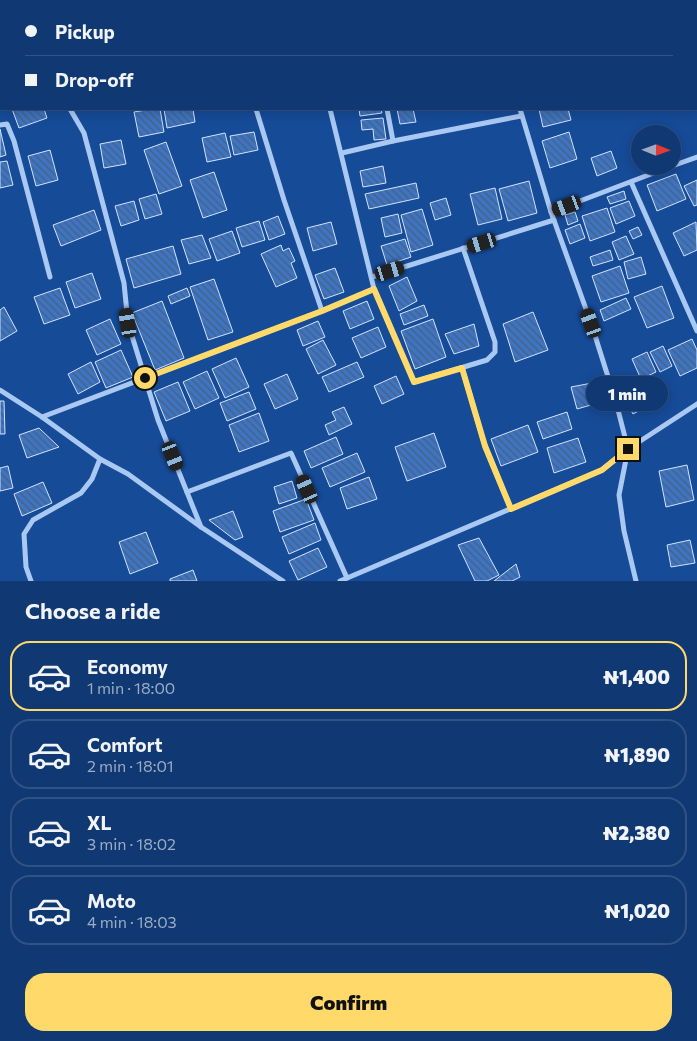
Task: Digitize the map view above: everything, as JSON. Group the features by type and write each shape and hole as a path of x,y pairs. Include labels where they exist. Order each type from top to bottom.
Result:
{"street":[{"path":"71,110 84,133 124,283 128,323 158,420 201,527"},
{"path":"256,110 284,200 322,311"},
{"path":"330,110 374,289 414,382 487,360 496,352 495,342 463,248"},
{"path":"388,110 393,141"},
{"path":"520,110 551,212 591,323 616,402 628,449 619,495 624,531 636,581"},
{"path":"342,153 521,116"},
{"path":"0,124 7,124 14,141 50,278"},
{"path":"681,163 697,157"},
{"path":"551,212 648,175"},
{"path":"630,182 697,331"},
{"path":"372,277 554,220"},
{"path":"42,417 322,311 374,289"},
{"path":"462,368 485,446 511,509"},
{"path":"0,390 42,417 100,459 128,474 201,527 283,581"},
{"path":"340,581 602,470 628,449 697,404"},
{"path":"187,492 291,453 347,578"},
{"path":"31,581 26,568 24,534 33,520 81,493 92,479 100,459"}],"building":[{"path":"12,110 44,110 47,118 19,128"},
{"path":"160,110 164,132 139,137 134,112"},
{"path":"164,110 193,110 195,122 167,128"},
{"path":"359,110 381,110 382,113 360,116"},
{"path":"397,110 413,110 416,122 400,124"},
{"path":"539,110 568,110 571,120 543,127"},
{"path":"383,118 386,139 374,140 373,129 362,130 361,120"},
{"path":"0,129 6,155 0,157"},
{"path":"254,132 258,150 234,155 230,136"},
{"path":"569,132 577,159 550,168 542,141"},
{"path":"225,133 231,157 207,162 202,138"},
{"path":"121,140 126,164 104,168 100,144"},
{"path":"166,142 182,186 159,194 144,150"},
{"path":"50,150 58,180 36,186 28,156"},
{"path":"611,151 617,168 597,176 591,158"},
{"path":"7,161 13,185 0,188 0,162"},
{"path":"383,166 386,183 363,187 360,171"},
{"path":"214,172 227,210 203,218 190,180"},
{"path":"676,175 686,199 657,211 647,185"},
{"path":"697,180 697,205 694,206 684,186"},
{"path":"529,181 537,213 508,221 499,189"},
{"path":"416,183 419,198 369,209 365,194"},
{"path":"495,188 502,219 478,225 470,194"},
{"path":"624,191 626,199 610,204 607,197"},
{"path":"156,194 162,214 145,219 139,199"},
{"path":"446,198 451,215 435,220 430,203"},
{"path":"134,201 139,220 121,226 115,206"},
{"path":"629,201 635,216 616,224 610,208"},
{"path":"607,208 615,232 590,241 582,216"},
{"path":"422,209 433,245 411,252 401,215"},
{"path":"94,210 101,230 61,246 53,225"},
{"path":"575,212 578,221 568,225 565,215"},
{"path":"398,214 402,233 385,237 381,218"},
{"path":"278,216 285,234 269,240 263,222"},
{"path":"259,221 265,240 242,247 236,228"},
{"path":"331,222 337,244 313,251 307,228"},
{"path":"696,222 697,250 684,256 673,233"},
{"path":"580,224 585,238 570,244 565,230"},
{"path":"638,227 642,235 633,239 629,231"},
{"path":"232,231 240,253 217,261 209,239"},
{"path":"202,235 211,258 189,264 181,240"},
{"path":"626,236 634,254 619,260 612,242"},
{"path":"405,239 411,257 387,265 381,246"},
{"path":"281,245 283,251 289,248 295,261 291,263 297,278 276,287 261,254"},
{"path":"173,246 181,274 134,288 126,259"},
{"path":"610,250 613,260 593,266 590,257"},
{"path":"641,257 646,274 628,279 624,262"},
{"path":"620,266 629,293 601,302 592,276"},
{"path":"335,268 344,292 324,299 315,275"},
{"path":"92,273 101,299 75,308 66,282"},
{"path":"407,277 417,301 399,311 389,286"},
{"path":"214,279 233,332 208,340 190,287"},
{"path":"662,286 674,318 647,328 634,297"},
{"path":"60,288 70,315 44,324 34,297"},
{"path":"187,288 190,296 171,304 168,296"},
{"path":"626,298 631,309 604,321 600,310"},
{"path":"162,301 184,358 155,370 132,313"},
{"path":"367,301 374,319 350,329 343,311"},
{"path":"424,305 428,316 404,325 400,314"},
{"path":"4,307 17,331 0,341 0,310"},
{"path":"533,312 548,350 515,362 503,324"},
{"path":"110,319 121,344 97,355 86,330"},
{"path":"433,319 446,357 415,369 401,331"},
{"path":"318,321 325,337 303,346 297,330"},
{"path":"474,324 479,346 454,354 445,334"},
{"path":"378,327 386,347 361,358 352,338"},
{"path":"692,339 697,350 697,368 680,376 668,350"},
{"path":"323,340 336,365 318,374 306,349"},
{"path":"663,346 672,366 660,372 650,352"},
{"path":"121,350 133,377 106,388 95,362"},
{"path":"647,352 656,372 641,379 632,359"},
{"path":"236,358 249,387 225,398 212,369"},
{"path":"91,362 100,382 78,394 68,374"},
{"path":"357,362 364,377 329,392 322,377"},
{"path":"207,371 219,398 195,409 183,382"},
{"path":"287,374 298,399 275,409 264,384"},
{"path":"396,376 404,394 382,404 374,386"},
{"path":"178,382 190,411 166,421 154,392"},
{"path":"592,383 598,403 577,409 571,387"},
{"path":"636,384 648,406 633,414 621,393"},
{"path":"249,392 256,409 227,421 220,403"},
{"path":"0,401 4,401 5,434 0,434"},
{"path":"344,407 352,424 329,435 325,425 336,420 332,412"},
{"path":"567,412 572,429 543,439 537,422"},
{"path":"259,413 269,441 239,452 229,425"},
{"path":"528,425 538,452 501,466 491,439"},
{"path":"39,428 59,447 27,458 19,435"},
{"path":"434,433 446,467 407,481 395,447"},
{"path":"336,437 343,454 311,468 304,451"},
{"path":"578,438 586,462 554,473 547,448"},
{"path":"357,453 365,472 330,487 322,468"},
{"path":"687,465 694,500 666,507 659,471"},
{"path":"8,466 13,488 0,491 0,468"},
{"path":"369,477 377,499 347,509 340,488"},
{"path":"292,481 297,498 279,504 274,487"},
{"path":"43,482 52,503 22,516 14,494"},
{"path":"306,499 314,520 280,532 273,511"},
{"path":"233,511 243,537 235,540 209,520"},
{"path":"315,523 321,540 289,554 282,537"},
{"path":"146,532 158,563 130,574 119,542"},
{"path":"479,538 499,575 487,581 475,581 458,545"},
{"path":"690,540 695,563 671,567 667,545"},
{"path":"318,548 327,567 298,580 289,561"},
{"path":"516,564 520,577 512,581 494,581"},
{"path":"193,570 197,581 170,581 170,579"}],"route":[{"path":"145,378 322,311 374,289 414,382 462,368 485,446 511,509 602,470 628,449"}]}
